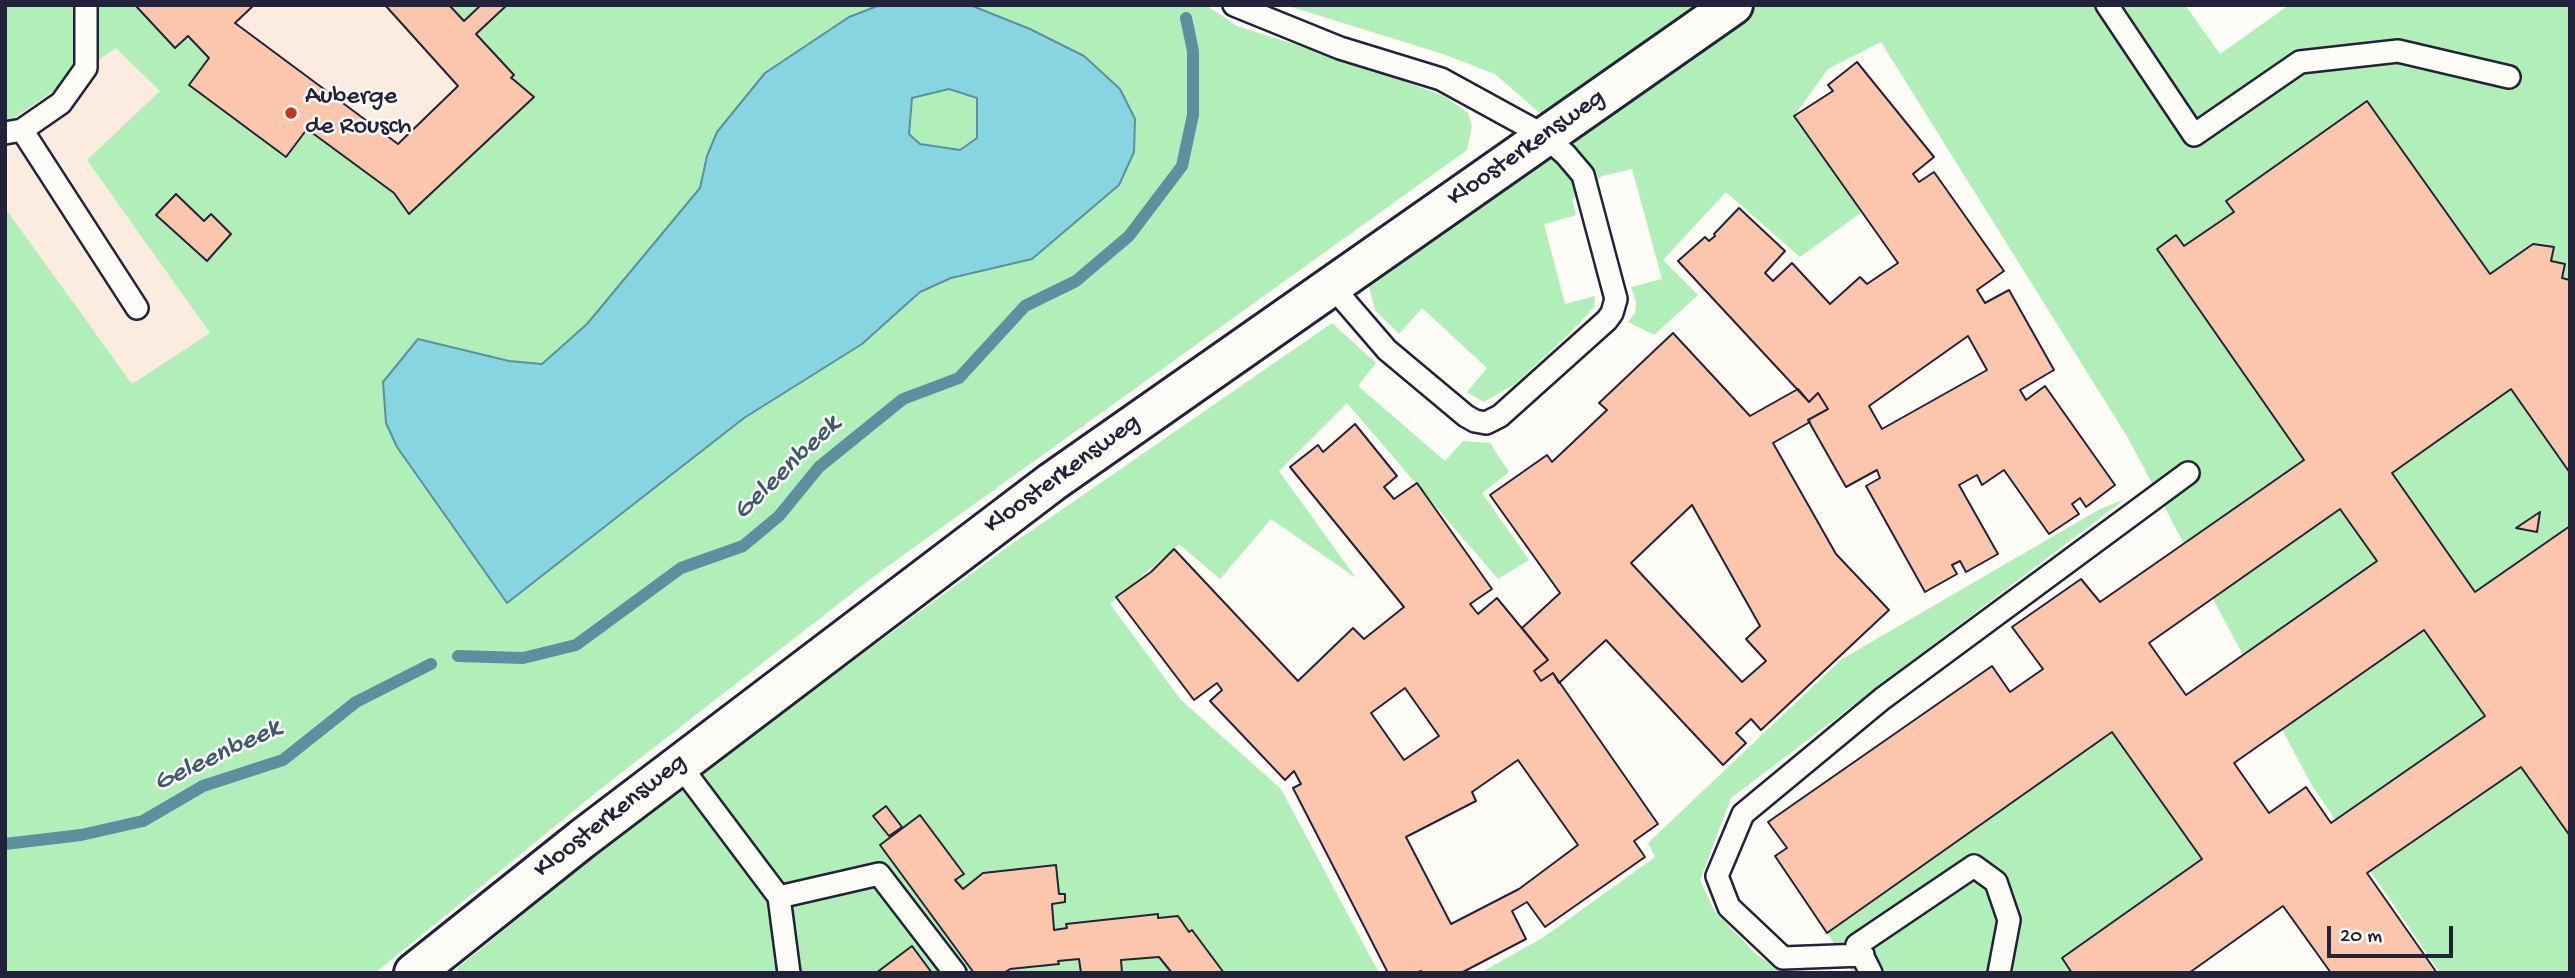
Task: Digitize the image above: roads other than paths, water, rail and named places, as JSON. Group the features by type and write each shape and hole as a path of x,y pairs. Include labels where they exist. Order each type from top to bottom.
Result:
{"street":[{"name":"Kloosterkensweg","path":"424,970 680,764 1052,482 1733,5"}],"lane":[{"path":"86,5 86,68 61,103 14,132 136,308"},
{"path":"2107,5 2194,135 2300,62 2398,51 2509,77"},
{"path":"1238,7 1340,48 1441,79 1545,136 1583,175 1615,292 1615,306 1607,320 1500,416 1486,423 1466,416 1387,349 1331,285"},
{"path":"1867,964 1783,958 1729,907 1717,876 1743,814 1882,699 2188,473"},
{"path":"680,764 779,897 789,973"},
{"path":"1867,964 1857,945 1974,866 1996,881 2008,920 1999,973"},
{"path":"779,897 879,874 955,973"}],"water":[{"path":"880,5 970,5 1030,29 1084,56 1120,89 1135,119 1134,152 1119,185 1032,259 951,278 920,292 862,344 744,418 507,603 397,447 386,423 383,382 418,339 509,361 542,364 587,324 700,188 707,156 717,132 765,73 849,17","holes":["949,89 977,98 977,138 960,150 920,144 909,134 912,98"]}],"waterway":[{"name":"Geleenbeek","path":"458,656 523,658 576,645 681,568 743,546 779,516 819,467 903,399 959,378 1025,306 1076,281 1129,236 1182,166 1193,115 1193,51 1186,18"},
{"name":"Geleenbeek","path":"5,844 81,835 143,821 203,786 283,760 356,702 431,664"}],"place":[{"name":"Auberge de Rousch","path":"291,113"}]}
